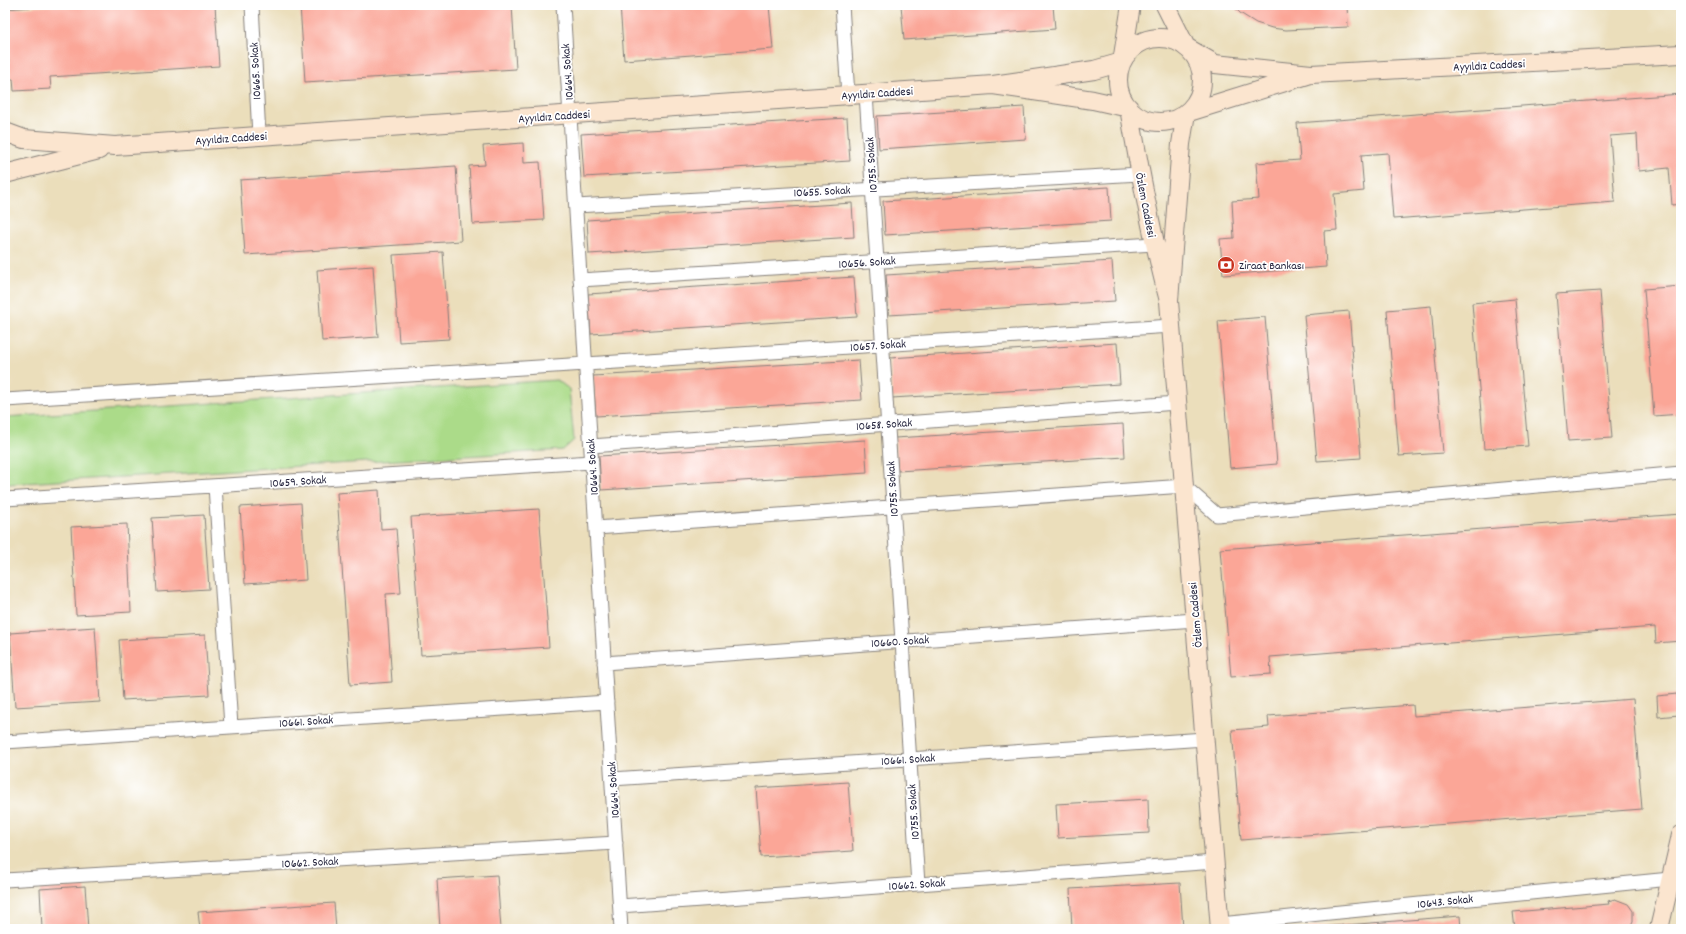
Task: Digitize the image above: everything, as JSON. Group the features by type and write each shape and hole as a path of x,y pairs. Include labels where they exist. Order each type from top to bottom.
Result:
{"street":[{"name":"10665. Sokak","path":"252,5 259,136"},
{"name":"10664. Sokak","path":"563,5 621,929"},
{"path":"842,5 848,95"},
{"path":"1122,62 1129,51 1139,43 1150,39 1163,38 1175,41 1186,47 1195,56 1200,68 1202,80 1200,92 1194,104 1186,113 1175,119 1163,121 1150,120 1139,116 1129,108 1122,98 1118,86 1118,74 1122,62 1132,5"},
{"path":"1165,5 1186,47"},
{"name":"Ayyıldız Caddesi","path":"1186,47 1216,64 1311,74 1676,56"},
{"name":"Ayyıldız Caddesi","path":"5,132 24,139 115,146 993,85 1094,70 1122,62"},
{"name":"Ayyıldız Caddesi","path":"1186,113 1311,74"},
{"name":"Ayyıldız Caddesi","path":"993,85 1093,100 1129,108"},
{"name":"10755. Sokak","path":"866,94 918,884"},
{"name":"Özlem Caddesi","path":"1129,108 1154,244 1169,301"},
{"name":"Özlem Caddesi","path":"1186,113 1181,144 1169,301 1220,926"},
{"name":"Ayyıldız Caddesi","path":"5,174 115,146"},
{"name":"10655. Sokak","path":"576,206 1140,174"},
{"name":"10656. Sokak","path":"580,280 1154,244"},
{"name":"10657. Sokak","path":"586,364 1171,326"},
{"path":"5,400 586,364"},
{"name":"10658. Sokak","path":"591,446 1177,403"},
{"name":"10659. Sokak","path":"5,499 592,462"},
{"path":"596,528 1184,486 1216,515 1681,473"},
{"path":"215,486 231,726"},
{"name":"10660. Sokak","path":"604,663 1195,620"},
{"name":"10661. Sokak","path":"5,742 607,702"},
{"name":"10661. Sokak","path":"612,778 1205,739"},
{"path":"1659,929 1681,835"},
{"name":"10662. Sokak","path":"5,880 616,843"},
{"name":"10662. Sokak","path":"620,906 1215,862"},
{"name":"10643. Sokak","path":"1220,926 1670,879"}],"green space":[{"path":"557,380 569,389 574,440 563,450 8,484 5,482 5,417"}],"building":[{"path":"61,5 215,5 219,66 50,77 51,89 14,91 13,79 10,79 5,9"},
{"path":"300,5 512,5 516,69 305,82"},
{"path":"620,5 769,5 773,49 624,60"},
{"path":"901,5 1053,5 1055,29 904,40"},
{"path":"1232,5 1347,5 1348,27 1286,30 1272,28 1256,23 1240,13"},
{"path":"1681,94 1681,204 1672,205 1669,168 1639,171 1637,134 1610,136 1615,202 1393,219 1388,153 1361,155 1364,191 1334,194 1337,230 1324,231 1326,267 1223,275 1220,239 1234,238 1232,201 1259,199 1256,163 1300,160 1297,123"},
{"path":"1024,107 1026,139 879,149 877,116"},
{"path":"847,118 850,161 584,177 581,134"},
{"path":"523,143 524,163 540,162 544,220 473,224 469,166 485,165 483,146"},
{"path":"456,166 461,241 245,255 240,180"},
{"path":"1109,187 1111,221 885,235 883,201"},
{"path":"852,203 854,237 589,254 587,220"},
{"path":"443,252 449,339 399,342 393,255"},
{"path":"1112,261 1115,301 889,315 886,275"},
{"path":"373,266 378,337 322,341 317,270"},
{"path":"854,277 857,317 591,334 588,294"},
{"path":"1681,286 1681,414 1654,416 1644,289"},
{"path":"1600,291 1612,438 1568,441 1556,294"},
{"path":"1515,299 1528,446 1484,449 1472,303"},
{"path":"1431,306 1443,453 1399,456 1387,310"},
{"path":"1349,311 1361,458 1317,461 1304,315"},
{"path":"1265,317 1277,464 1230,468 1218,321"},
{"path":"1117,343 1120,384 892,398 890,358"},
{"path":"859,360 862,400 596,416 593,376"},
{"path":"1123,424 1125,457 898,471 895,438"},
{"path":"865,440 867,473 601,490 599,456"},
{"path":"379,490 381,529 396,528 401,593 386,594 392,682 350,685 337,493"},
{"path":"301,503 306,580 245,584 240,507"},
{"path":"539,509 549,647 421,655 411,517"},
{"path":"1681,514 1681,641 1656,643 1655,627 1270,657 1271,674 1231,677 1220,549"},
{"path":"204,515 209,589 157,592 152,518"},
{"path":"127,524 131,612 76,615 71,527"},
{"path":"95,627 100,702 15,707 10,633"},
{"path":"205,635 209,695 123,700 119,640"},
{"path":"1677,694 1679,715 1658,717 1657,696"},
{"path":"1633,699 1642,809 1241,840 1232,730 1269,727 1268,716 1413,705 1414,716"},
{"path":"848,782 853,851 761,857 756,788"},
{"path":"1148,799 1149,833 1058,838 1056,804"},
{"path":"497,875 501,929 440,929 437,879"},
{"path":"1180,883 1183,929 1072,929 1070,889"},
{"path":"85,886 88,929 42,929 40,889"},
{"path":"1615,899 1628,904 1633,911 1633,921 1629,929 1515,929 1513,912 1609,904 1608,901"},
{"path":"334,903 336,929 200,929 198,912"},
{"path":"1460,916 1461,929 1307,929 1307,928"}],"place":[{"name":"Ziraat Bankası","path":"1226,265"}]}
